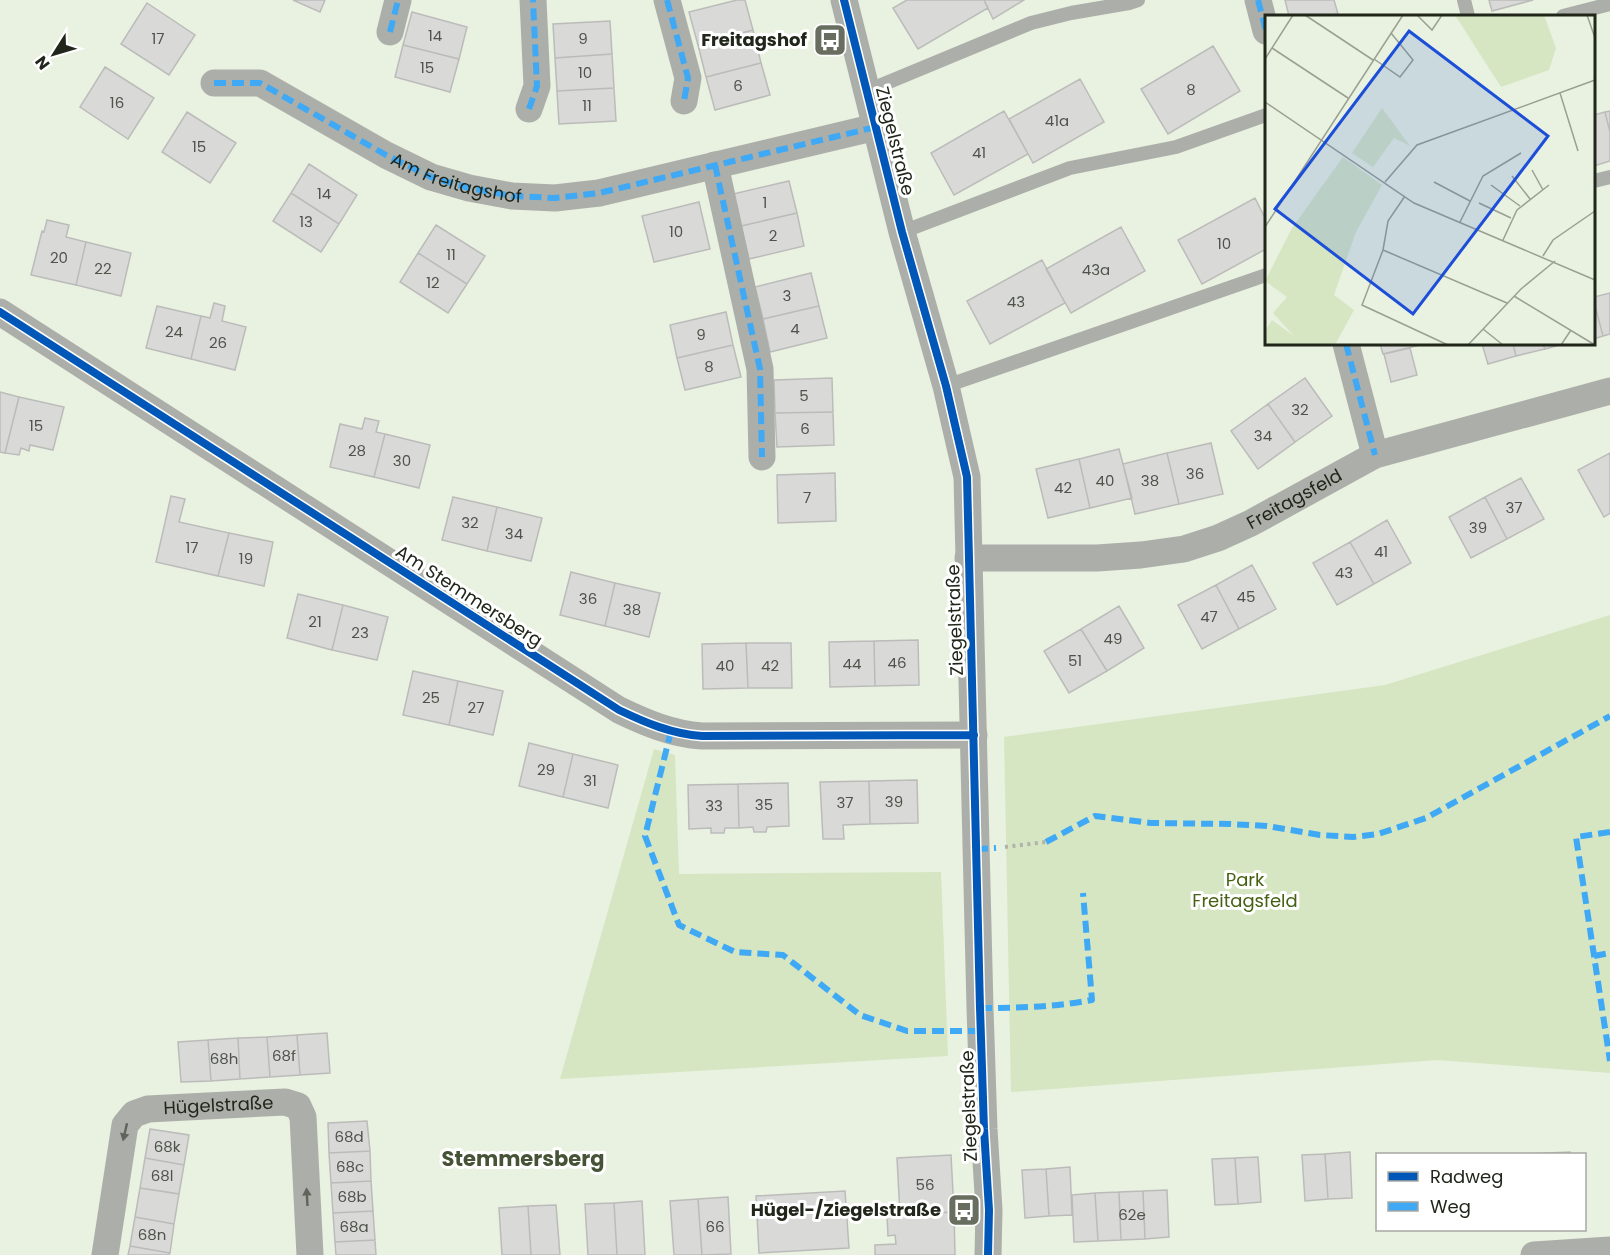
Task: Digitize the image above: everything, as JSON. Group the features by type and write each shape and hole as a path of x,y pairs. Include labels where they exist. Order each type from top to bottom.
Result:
{"street":[{"path":"390,32 399,0"},
{"path":"529,109 537,86 533,0"},
{"path":"667,0 688,78 684,101"},
{"name":"Ziegelstraße","path":"844,0 902,232 946,386 967,477 983,1118 989,1210 988,1255"},
{"path":"1258,0 1265,27"},
{"name":"Am Freitagshof","path":"214,83 260,83 386,155 431,177 469,188 512,196 555,198 599,193 876,128"},
{"path":"715,165 760,369 762,457"},
{"name":"Am Stemmersberg","path":"0,312 609,704 648,724 686,735 702,736 974,735"},
{"path":"1346,345 1375,455"},
{"name":"Freitagsfeld","path":"968,558 1097,558 1184,549 1218,538 1251,523 1375,455 1610,391"},
{"name":"Hügelstraße","path":"105,1255 125,1125 134,1114 148,1109 285,1102 297,1106 303,1117 310,1255"},
{"path":"1534,1255 1610,1250"}],"lane":[{"path":"1464,0 1468,15"},
{"name":"Ziegelstraße","path":"867,91 1031,22 1134,1"},
{"path":"1567,15 1610,4"},
{"path":"902,232 1070,168 1176,147 1265,115"},
{"path":"1595,181 1610,177"},
{"path":"946,386 1265,275"}],"path":[{"path":"996,848 1046,842"}],"green space":[{"name":"Park Freitagsfeld","path":"1610,615 1610,1073 1438,1060 1011,1092 1004,737 1385,685"},
{"path":"654,749 675,755 679,874 941,872 948,1056 560,1079"}],"building":[{"path":"293,0 325,0 320,12"},
{"path":"745,0 753,30 698,45 689,12"},
{"path":"907,0 984,0 988,8 918,49 893,8"},
{"path":"984,0 1024,0 993,19"},
{"path":"1285,0 1334,0 1338,14 1332,15 1289,15"},
{"path":"1489,0 1533,0 1492,11"},
{"path":"147,3 195,35 169,75 121,44"},
{"path":"412,12 467,27 459,59 403,45"},
{"path":"610,21 612,54 555,58 553,24"},
{"path":"753,30 761,63 706,77 698,45"},
{"path":"403,45 459,59 450,92 395,77"},
{"path":"1213,46 1240,91 1168,134 1141,89"},
{"path":"612,54 614,88 557,91 555,58"},
{"path":"761,63 770,95 715,110 706,77"},
{"path":"105,67 154,98 128,139 80,107"},
{"path":"1080,79 1104,122 1033,163 1009,119"},
{"path":"614,88 616,121 559,124 557,91"},
{"path":"1004,111 1028,154 954,195 931,153"},
{"path":"1610,111 1610,132 1605,112"},
{"path":"187,112 236,143 210,183 162,152"},
{"path":"1605,112 1610,132 1610,161 1595,166 1595,115"},
{"path":"309,164 357,195 339,224 291,193"},
{"path":"789,181 797,213 741,226 733,194"},
{"path":"291,193 339,224 321,252 273,221"},
{"path":"1255,198 1265,218 1265,250 1202,284 1178,240"},
{"path":"699,202 710,249 654,262 642,216"},
{"path":"797,213 804,246 749,259 741,226"},
{"path":"47,220 69,225 66,237 86,242 76,285 31,275"},
{"path":"436,225 485,256 467,284 418,253"},
{"path":"1121,227 1145,271 1071,313 1046,269"},
{"path":"86,242 131,253 121,296 76,285"},
{"path":"418,253 467,284 448,313 400,282"},
{"path":"1042,260 1065,303 990,344 967,301"},
{"path":"811,273 819,306 763,319 755,287"},
{"path":"1610,293 1610,334 1603,336 1595,306 1595,297"},
{"path":"214,303 225,306 222,321 246,327 235,370 191,359 201,316 210,318"},
{"path":"157,306 201,316 191,359 146,348"},
{"path":"819,306 827,338 770,352 763,319"},
{"path":"1595,306 1603,336 1595,339"},
{"path":"726,312 733,345 677,358 670,325"},
{"path":"733,345 741,377 685,390 677,358"},
{"path":"1380,345 1420,345 1383,354"},
{"path":"1482,345 1513,345 1516,356 1488,364"},
{"path":"1513,345 1543,345 1545,349 1516,356"},
{"path":"1543,345 1559,345 1545,349"},
{"path":"1410,348 1417,375 1391,382 1384,354"},
{"path":"832,378 833,412 775,413 774,380"},
{"path":"1305,378 1332,416 1295,442 1268,404"},
{"path":"0,392 19,397 5,453 0,452"},
{"path":"19,397 64,407 53,450 30,445 29,451 21,448 19,455 5,453"},
{"path":"1268,404 1295,442 1258,469 1231,431"},
{"path":"833,412 834,445 777,447 775,413"},
{"path":"365,418 379,421 376,432 385,434 374,477 330,467 340,424 362,429"},
{"path":"385,434 430,445 419,488 374,477"},
{"path":"1211,443 1223,494 1179,504 1167,453"},
{"path":"1119,449 1132,498 1090,508 1079,459"},
{"path":"1167,453 1179,504 1135,514 1123,464"},
{"path":"1610,453 1610,513 1604,517 1578,470"},
{"path":"1079,459 1090,508 1048,518 1036,469"},
{"path":"835,473 836,521 778,523 777,475"},
{"path":"1521,478 1544,519 1507,539 1485,497"},
{"path":"171,496 185,499 179,522 229,533 218,576 156,562"},
{"path":"453,497 497,507 487,551 442,540"},
{"path":"1485,497 1507,539 1471,558 1449,517"},
{"path":"497,507 542,518 531,561 487,551"},
{"path":"1387,520 1411,563 1374,584 1350,542"},
{"path":"229,533 273,542 264,586 218,576"},
{"path":"1350,542 1374,584 1337,605 1313,563"},
{"path":"1252,565 1276,609 1239,629 1216,585"},
{"path":"571,572 615,583 605,626 560,615"},
{"path":"615,583 660,593 649,637 605,626"},
{"path":"1216,585 1239,629 1202,649 1178,605"},
{"path":"298,594 343,605 332,650 287,638"},
{"path":"343,605 388,617 377,660 332,650"},
{"path":"1119,606 1144,648 1107,671 1081,629"},
{"path":"1081,629 1107,671 1069,693 1044,651"},
{"path":"918,640 919,685 875,686 874,641"},
{"path":"874,641 875,686 830,687 829,642"},
{"path":"746,643 748,688 703,689 702,644"},
{"path":"746,643 791,643 792,688 748,688"},
{"path":"413,671 458,681 449,725 403,715"},
{"path":"458,681 503,691 493,735 449,725"},
{"path":"529,743 573,754 563,797 519,786"},
{"path":"573,754 618,765 608,808 563,797"},
{"path":"917,780 918,823 870,824 869,781"},
{"path":"869,781 870,824 843,825 844,839 823,839 820,782"},
{"path":"788,783 789,826 767,827 766,832 754,832 753,827 739,828 738,784"},
{"path":"738,784 739,828 725,828 724,833 711,833 711,828 689,829 688,785"},
{"path":"327,1033 330,1073 300,1075 297,1035"},
{"path":"297,1035 300,1075 270,1077 267,1037"},
{"path":"267,1037 270,1077 240,1079 238,1038"},
{"path":"238,1038 240,1079 211,1081 208,1040"},
{"path":"208,1040 211,1081 181,1082 178,1042"},
{"path":"367,1121 370,1151 329,1153 328,1123"},
{"path":"150,1129 189,1135 184,1165 145,1158"},
{"path":"370,1151 371,1181 331,1183 329,1153"},
{"path":"1350,1152 1352,1198 1328,1199 1325,1154"},
{"path":"1325,1154 1328,1199 1305,1201 1302,1155"},
{"path":"951,1155 954,1212 900,1215 897,1158"},
{"path":"1258,1157 1261,1202 1238,1204 1235,1158"},
{"path":"145,1158 184,1165 179,1194 140,1188"},
{"path":"1235,1158 1238,1204 1215,1205 1212,1159"},
{"path":"1070,1167 1072,1215 1049,1216 1046,1169"},
{"path":"1046,1169 1049,1216 1025,1218 1022,1170"},
{"path":"371,1181 373,1211 333,1213 331,1183"},
{"path":"140,1188 179,1194 174,1224 135,1217"},
{"path":"1167,1190 1169,1237 1145,1239 1143,1191"},
{"path":"845,1191 849,1248 759,1253 756,1196"},
{"path":"1143,1191 1145,1239 1121,1240 1119,1192"},
{"path":"1119,1192 1121,1240 1098,1241 1095,1193"},
{"path":"1095,1193 1098,1241 1074,1242 1072,1195"},
{"path":"728,1197 731,1254 702,1255 698,1199"},
{"path":"698,1199 702,1255 674,1255 670,1201"},
{"path":"642,1201 645,1255 617,1255 614,1203"},
{"path":"614,1203 617,1255 588,1255 585,1204"},
{"path":"556,1205 560,1255 531,1255 528,1206"},
{"path":"528,1206 531,1255 502,1255 499,1208"},
{"path":"373,1211 375,1240 335,1242 333,1213"},
{"path":"954,1212 955,1255 875,1255 875,1245 896,1244 895,1235 888,1236 887,1215"},
{"path":"135,1217 174,1224 170,1253 130,1246"},
{"path":"375,1240 376,1255 336,1255 335,1242"},
{"path":"130,1246 170,1253 169,1255 128,1255"}],"marked path":[{"path":"390,32 398,0"},
{"path":"529,109 537,86 533,0"},
{"path":"667,0 688,78 684,101"},
{"path":"1258,0 1265,27"},
{"path":"214,83 260,83 386,155 431,177 469,188 512,196 555,198 599,193 876,127"},
{"path":"715,165 760,369 762,457"},
{"path":"1346,345 1375,455"},
{"path":"1046,842 1095,816 1151,823 1267,826 1320,835 1353,837 1378,834 1426,818 1610,716"},
{"path":"671,731 645,836 679,925 735,952 783,955 860,1015 907,1031 981,1031"},
{"path":"1610,832 1576,837 1610,1061"},
{"path":"976,849 996,848"},
{"path":"980,1008 1036,1007 1092,1000 1083,893"},
{"path":"1594,956 1610,953"}],"cycle path":[{"path":"844,0 902,232 946,386 967,477 980,1008 989,1210 988,1255"},
{"path":"0,312 619,710 639,719 670,730 702,736 974,735"}],"place":[{"name":"Freitagshof","path":"830,40"},
{"name":"Hügel-/Ziegelstraße","path":"964,1210"}],"district":[{"name":"Stemmersberg","path":"523,1159"}]}
